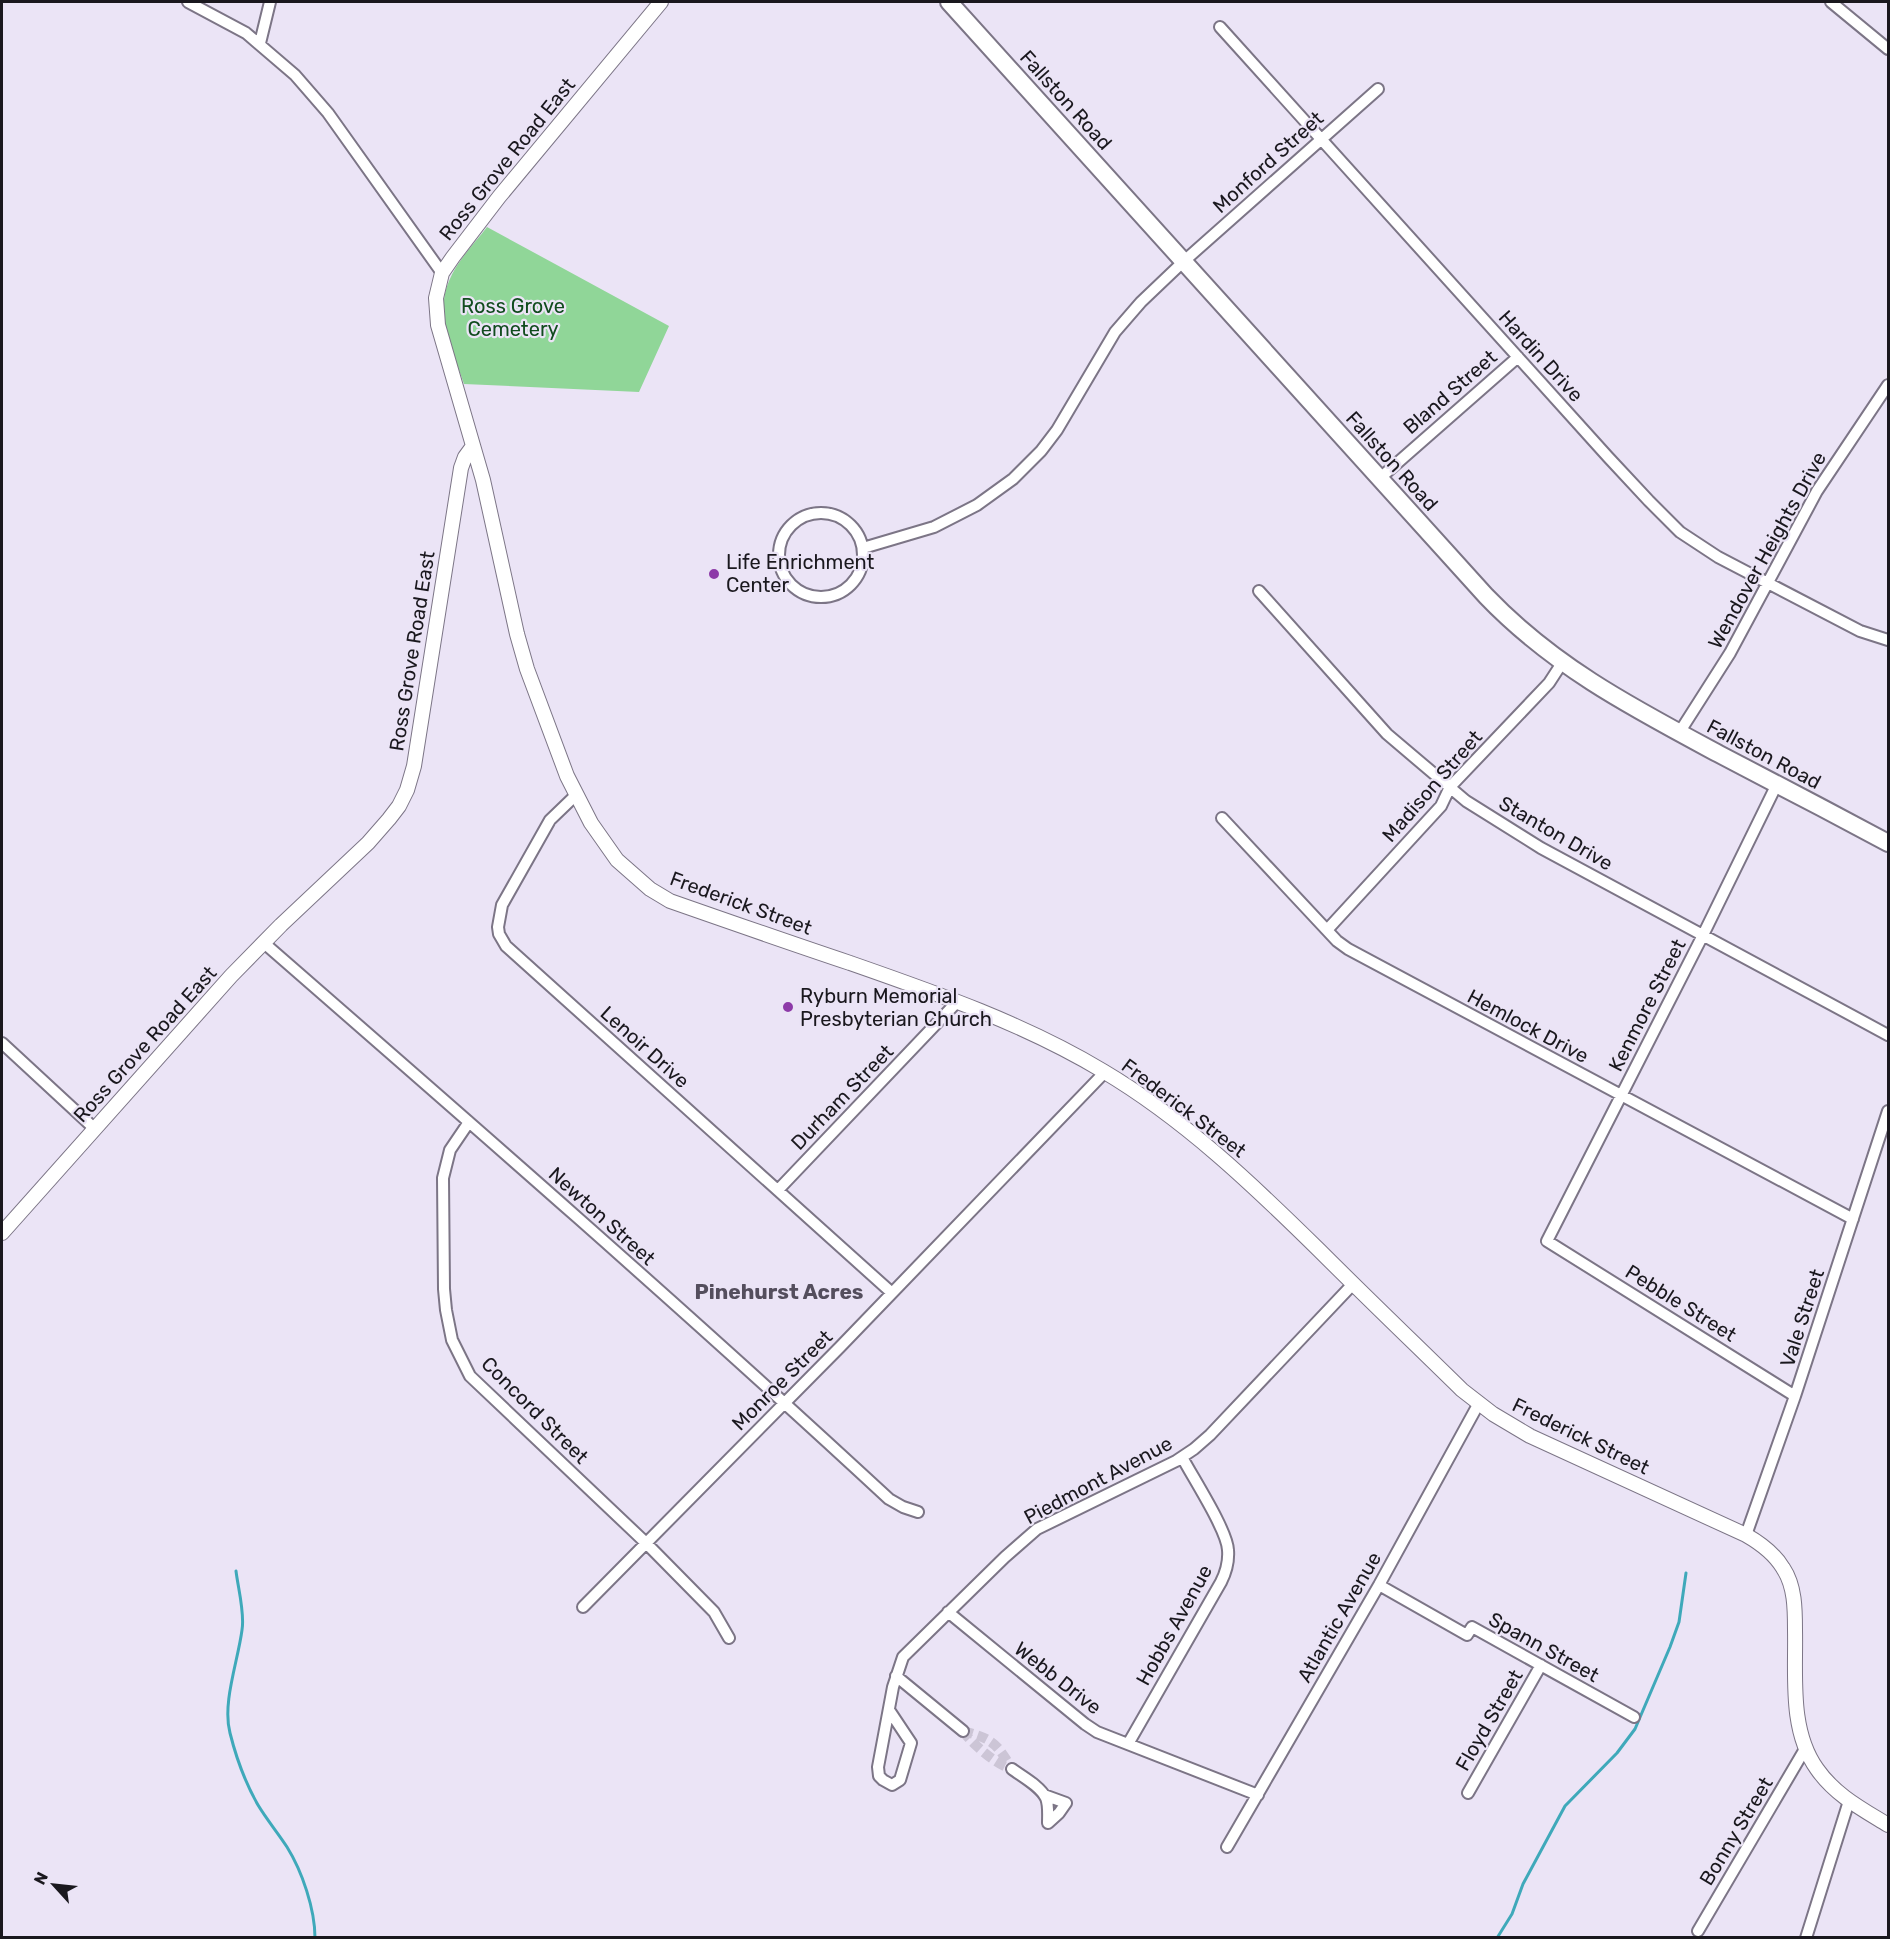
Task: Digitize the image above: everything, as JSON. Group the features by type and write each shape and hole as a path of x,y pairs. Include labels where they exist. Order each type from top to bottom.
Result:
{"main road":[{"name":"Fallston Road","path":"949,2 1496,606 1562,663 1620,701 1888,843"}],"street":[{"path":"188,2 246,33 295,75 328,113 442,273"},
{"path":"260,43 270,2"},
{"name":"Ross Grove Road East","path":"2,1233 224,984 368,843 399,806 407,790 414,766 457,490 465,457 472,446 438,325 436,298 442,273 499,197 661,2"},
{"path":"1831,2 1888,49"},
{"name":"Hardin Drive","path":"1220,27 1642,494 1680,532 1718,557 1860,630 1888,640"},
{"name":"Monford Street","path":"863,548 934,527 977,506 1013,479 1041,451 1057,430 1114,333 1141,302 1378,89"},
{"name":"Bland Street","path":"1379,478 1518,357"},
{"name":"Wendover Heights Drive","path":"1679,733 1730,653 1817,491 1888,385"},
{"name":"Frederick Street","path":"472,446 483,480 527,669 567,776 591,823 617,860 650,890 670,901 957,1002 1036,1036 1105,1072 1200,1141 1266,1199 1462,1390 1493,1414 1530,1436 1746,1535 1775,1556 1792,1588 1795,1610 1796,1699 1798,1723 1805,1749 1817,1769 1849,1801 1888,1825"},
{"path":"811,513 832,514 850,524 863,548 858,576 837,594 823,597 810,596 797,590 780,568 778,554 781,540 793,523 811,513"},
{"name":"Stanton Drive","path":"1259,591 1387,734 1466,801 1541,848 1888,1035"},
{"name":"Madison Street","path":"1327,930 1441,806 1450,787 1549,683 1562,663"},
{"name":"Kenmore Street","path":"1547,1240 1703,935 1777,784"},
{"name":"Lenoir Drive","path":"576,795 550,820 502,905 498,927 502,940 892,1293"},
{"name":"Hemlock Drive","path":"1222,818 1348,950 1853,1219"},
{"name":"Newton Street","path":"264,943 785,1402 889,1498 903,1507 918,1512"},
{"name":"Durham Street","path":"778,1190 957,1002"},
{"path":"2,1043 95,1128"},
{"name":"Monroe Street","path":"583,1608 1105,1072"},
{"name":"Vale Street","path":"1746,1535 1795,1396 1888,1111"},
{"name":"Concord Street","path":"469,1122 450,1150 443,1178 446,1310 452,1340 470,1376 646,1543 714,1612 729,1638"},
{"name":"Pebble Street","path":"1547,1240 1795,1396"},
{"name":"Piedmont Avenue","path":"889,1710 911,1743 900,1780 895,1784 883,1780 878,1771 886,1722 896,1676 903,1657 1025,1537 1182,1457 1210,1435 1353,1284"},
{"name":"Atlantic Avenue","path":"1227,1847 1379,1585 1479,1403"},
{"name":"Hobbs Avenue","path":"1128,1744 1226,1572 1228,1558 1225,1537 1182,1457"},
{"name":"Spann Street","path":"1379,1585 1467,1635 1472,1627 1634,1717"},
{"name":"Webb Drive","path":"948,1612 1097,1732 1258,1795"},
{"name":"Floyd Street","path":"1468,1793 1541,1665"},
{"path":"896,1676 963,1731"},
{"name":"Bonny Street","path":"1698,1931 1805,1749"},
{"path":"1012,1769 1044,1795"},
{"path":"1806,1938 1849,1801"}],"green space":[{"name":"Ross Grove Cemetery","path":"487,227 669,326 639,392 464,384 450,346 443,307 449,281 456,267"}],"waterway":[{"path":"236,1571 243,1623 229,1695 230,1733 242,1770 261,1811 293,1857 310,1903 315,1938"},
{"path":"1497,1938 1512,1914 1523,1884 1565,1806 1617,1753 1635,1729 1679,1622 1686,1573"}],"tunnel":[{"path":"963,1731 987,1739 997,1747 1012,1769"},
{"path":"963,1731 986,1754 1012,1769"}],"place":[{"name":"Life Enrichment Center","path":"714,574"},
{"name":"Ryburn Memorial Presbyterian Church","path":"788,1007"}],"district":[{"name":"Pinehurst Acres","path":"779,1291"}]}
